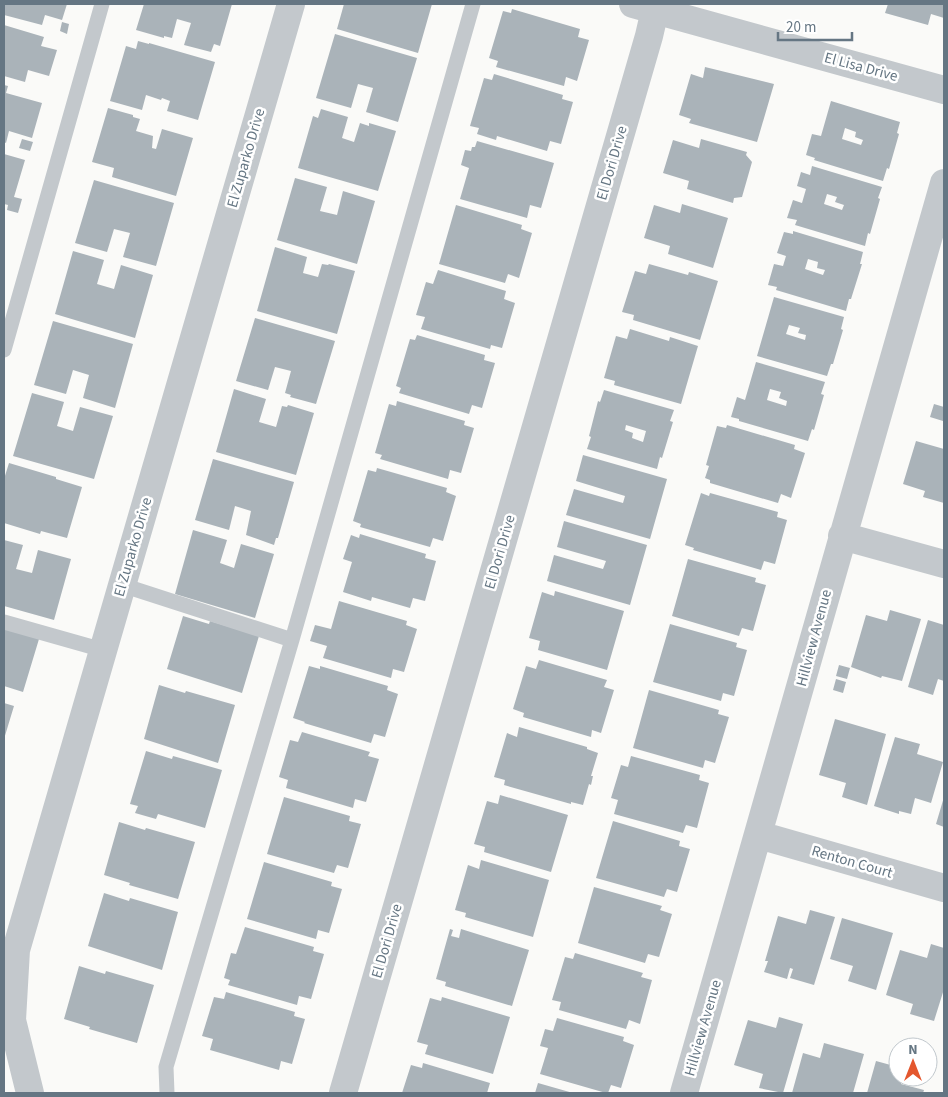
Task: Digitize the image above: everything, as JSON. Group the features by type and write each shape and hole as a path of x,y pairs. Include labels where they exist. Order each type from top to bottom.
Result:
{"street":[{"name":"El Zuparko Drive","path":"30,1093 12,1020 16,950 291,4"},
{"name":"El Lisa Drive","path":"644,7 944,90"},
{"name":"El Dori Drive","path":"343,1093 649,36 644,7"},
{"name":"Hillview Avenue","path":"684,1093 760,835 842,536 944,183"},
{"path":"842,536 944,564"},
{"name":"Renton Court","path":"760,835 944,888"}],"lane":[{"path":"4,350 102,4"},
{"path":"167,1093 166,1067 292,640 473,4"},
{"path":"122,585 292,640"},
{"path":"4,622 103,650"}],"building":[{"path":"4,4 67,4 62,20 45,15 42,25 4,15"},
{"path":"144,4 232,4 220,46 214,44 211,52 184,45 191,23 177,19 172,38 164,36 164,38 136,30"},
{"path":"344,4 432,4 418,53 337,29"},
{"path":"888,4 944,4 944,18 931,14 928,25 885,13"},
{"path":"512,9 580,29 578,37 589,40 577,81 566,77 564,86 496,67 498,61 489,58 503,11 511,13"},
{"path":"62,22 69,24 67,34 60,31"},
{"path":"4,25 44,37 41,46 57,50 49,76 28,70 25,82 4,76"},
{"path":"335,34 417,58 398,122 366,112 373,88 358,84 351,108 316,98"},
{"path":"138,41 215,62 198,120 167,111 170,101 162,98 161,100 146,95 142,110 110,101 126,46 136,49"},
{"path":"705,67 774,84 757,142 689,123 691,119 679,115 691,74 703,78"},
{"path":"494,74 563,95 562,99 573,102 561,144 550,141 547,151 497,136 496,140 477,134 479,128 470,126 484,78 492,80"},
{"path":"4,85 8,86 6,93 42,103 32,138 9,131 6,143 4,142"},
{"path":"831,101 900,122 897,133 899,134 889,169 887,168 883,181 814,160 815,158 806,155 812,134 821,136","holes":["845,128 856,132 855,137 863,140 861,145 842,139"]},
{"path":"108,108 133,115 133,117 140,119 136,131 153,136 152,148 156,149 162,129 193,138 176,196 112,177 114,168 92,162"},
{"path":"321,109 348,117 342,138 354,142 360,123 369,126 369,123 396,131 378,191 298,168 313,116 318,118"},
{"path":"22,139 33,142 30,151 19,148"},
{"path":"701,139 747,152 746,155 752,162 742,197 734,198 733,203 687,189 689,181 663,173 673,140 699,148"},
{"path":"477,141 554,163 541,208 530,205 527,218 460,199 469,168 461,165 465,150 471,151"},
{"path":"4,154 25,160 14,197 22,199 18,213 7,210 8,205 4,204"},
{"path":"812,166 882,187 865,246 795,225 797,220 787,218 793,200 802,203 806,189 797,186 801,172 810,175","holes":["827,194 837,197 835,202 844,205 842,210 824,204"]},
{"path":"295,178 327,187 320,211 337,215 343,191 375,201 357,264 277,240"},
{"path":"94,180 174,203 156,266 123,257 130,233 114,229 107,252 75,243"},
{"path":"682,204 728,218 713,268 668,254 670,246 644,238 654,205 680,213"},
{"path":"456,205 522,225 521,229 532,233 519,278 508,274 505,283 439,264"},
{"path":"793,231 863,252 860,264 862,264 846,311 776,290 777,287 768,285 774,264 783,266 786,256 777,253 784,232 793,234","holes":["808,259 818,262 817,268 825,270 823,275 805,269"]},
{"path":"275,247 307,257 303,273 318,277 322,264 355,271 337,334 257,311"},
{"path":"73,251 104,260 97,284 114,289 121,265 153,275 135,338 55,314"},
{"path":"649,264 688,275 689,272 718,281 700,340 633,320 634,315 622,312 635,271 646,274"},
{"path":"438,270 506,291 504,299 515,303 502,348 491,345 490,349 421,329 425,317 416,315 426,282 433,284"},
{"path":"774,297 844,317 841,329 843,330 833,364 831,364 827,376 757,356","holes":["789,325 800,328 798,333 806,335 805,340 786,334"]},
{"path":"255,318 335,341 316,404 290,397 291,395 285,393 291,371 275,367 268,390 236,381"},
{"path":"53,321 133,344 115,408 83,398 89,375 73,370 66,394 34,385"},
{"path":"630,329 669,341 670,337 698,346 681,404 614,385 615,381 604,378 616,336 627,339"},
{"path":"417,335 485,355 484,360 495,363 482,408 472,405 469,414 399,393 401,388 396,386 410,339 415,340"},
{"path":"756,362 825,382 821,394 824,395 814,430 812,429 808,441 731,417 737,397 745,400","holes":["770,389 781,392 779,398 787,401 786,406 767,400"]},
{"path":"234,389 266,399 259,422 276,427 282,406 287,407 288,405 314,413 296,475 216,452"},
{"path":"604,390 674,410 670,421 673,422 657,469 587,449 598,401 600,402","holes":["626,425 646,431 643,442 632,438 633,433 625,430"]},
{"path":"32,393 64,402 57,426 73,431 80,407 113,416 94,479 13,456"},
{"path":"397,401 465,421 464,425 474,428 461,473 450,470 448,479 380,459 382,455 375,453 389,404 396,406"},
{"path":"934,404 944,407 943,421 930,417"},
{"path":"727,425 795,445 794,449 805,453 791,498 781,494 778,503 710,483 710,480 705,478 709,466 706,465 717,426 726,428"},
{"path":"916,441 944,449 944,503 923,497 925,491 903,484"},
{"path":"583,455 667,479 650,539 566,515 574,489 623,503 625,496 576,481"},
{"path":"213,459 294,482 278,538 276,538 274,545 246,535 251,511 235,506 229,530 195,520"},
{"path":"9,463 82,487 67,538 41,531 40,534 4,523 4,479"},
{"path":"377,468 447,488 446,492 456,496 443,541 433,538 430,547 360,527 361,524 353,521 368,470 376,472"},
{"path":"701,493 709,496 710,493 778,512 777,517 787,520 775,564 764,561 761,570 693,550 694,548 685,545"},
{"path":"564,521 647,545 630,605 547,581 554,555 603,569 606,561 557,547"},
{"path":"193,530 227,540 220,563 234,568 241,544 274,554 255,618 175,594"},
{"path":"360,534 426,554 425,558 436,561 425,601 413,598 410,608 372,597 371,601 343,592 352,562 343,559 351,535 359,538"},
{"path":"4,540 23,545 16,569 32,573 38,550 71,559 54,620 4,606"},
{"path":"688,559 756,578 755,582 766,585 753,631 742,628 739,636 672,616"},
{"path":"555,591 624,611 607,670 538,650 540,641 529,638 542,592 554,596"},
{"path":"339,601 407,621 406,625 417,629 404,672 393,669 391,678 323,658 327,646 310,641 315,625 331,629"},
{"path":"890,610 921,619 902,681 882,676 881,678 851,667 866,615 887,621"},
{"path":"183,616 209,624 210,621 259,636 242,693 167,669"},
{"path":"928,620 944,625 944,681 938,679 933,695 908,687"},
{"path":"670,624 737,643 736,647 747,650 734,696 723,693 721,701 653,682"},
{"path":"4,627 39,639 23,692 4,686"},
{"path":"539,660 607,680 604,687 614,690 601,733 592,730 591,737 523,717 524,713 513,709 526,666 536,669"},
{"path":"839,665 850,668 847,679 836,676"},
{"path":"309,666 320,669 320,666 388,686 387,690 398,694 385,737 374,734 371,743 293,718"},
{"path":"836,679 846,682 843,693 833,690"},
{"path":"159,685 235,705 218,763 144,739"},
{"path":"649,690 719,710 718,714 729,717 715,763 705,760 703,768 633,748"},
{"path":"4,703 14,706 4,739"},
{"path":"835,719 886,734 867,805 842,797 846,783 819,775"},
{"path":"519,727 587,747 587,749 598,753 591,776 593,776 591,785 589,784 583,805 571,802 571,804 504,785 505,780 494,777 507,733 517,737"},
{"path":"302,732 370,752 368,756 379,759 366,802 355,799 353,808 286,788 288,780 279,777 290,740 298,742"},
{"path":"895,737 920,744 917,754 943,762 931,803 915,798 911,814 899,811 899,814 874,806"},
{"path":"146,751 172,759 173,756 222,770 205,828 158,814 156,819 135,813 138,806 130,804"},
{"path":"631,756 700,775 699,780 709,783 697,828 686,825 683,833 614,814 618,800 611,798 621,765 628,767"},
{"path":"500,795 568,815 551,872 484,852 485,847 474,844 487,801 498,804"},
{"path":"284,797 350,816 349,821 361,824 348,868 337,865 334,873 267,854"},
{"path":"944,797 944,827 936,824"},
{"path":"613,821 680,841 679,846 690,849 677,892 667,889 664,897 596,878"},
{"path":"119,822 195,842 178,899 129,885 130,883 104,875"},
{"path":"481,860 549,880 533,937 465,917 466,913 455,910 468,865 479,869"},
{"path":"264,862 332,882 331,886 342,889 329,933 318,930 316,939 247,919"},
{"path":"594,887 662,906 660,910 672,914 659,957 648,954 645,963 578,943"},
{"path":"104,893 129,901 130,898 178,912 162,970 88,946"},
{"path":"810,910 835,917 814,985 790,978 793,969 790,968 787,979 764,972 768,961 765,961 778,916 806,924"},
{"path":"842,918 893,933 876,990 848,981 853,966 830,959"},
{"path":"245,927 314,947 313,951 324,954 311,999 299,996 297,1005 228,985 230,980 224,978 231,953 236,954"},
{"path":"450,929 453,930 451,936 459,938 461,929 529,950 512,1006 445,986 446,982 436,979"},
{"path":"931,944 944,948 944,989 934,1021 910,1014 913,1004 886,995 900,950 927,958"},
{"path":"575,953 643,973 641,977 652,980 640,1024 629,1020 626,1029 559,1010 561,1002 552,1000 565,957 573,959"},
{"path":"79,966 105,974 106,971 154,985 137,1043 89,1029 90,1027 64,1019"},
{"path":"226,992 295,1012 294,1016 305,1019 292,1064 281,1061 279,1070 210,1050 213,1039 202,1036 214,997 224,999"},
{"path":"442,997 510,1017 493,1074 425,1054 428,1045 417,1042 430,998 441,1001"},
{"path":"779,1017 803,1024 783,1093 759,1088 763,1074 734,1065 748,1020 776,1028"},
{"path":"557,1018 624,1037 623,1041 634,1045 621,1088 611,1085 608,1093 606,1093 540,1074 548,1048 540,1046 545,1029 553,1031"},
{"path":"824,1043 864,1054 853,1093 792,1093 803,1053 820,1058"},
{"path":"876,1061 888,1064 888,1087 912,1087 924,1090 923,1093 867,1093"},
{"path":"423,1063 490,1083 487,1093 402,1093 411,1065 422,1068"},
{"path":"538,1083 573,1093 535,1093"}]}
